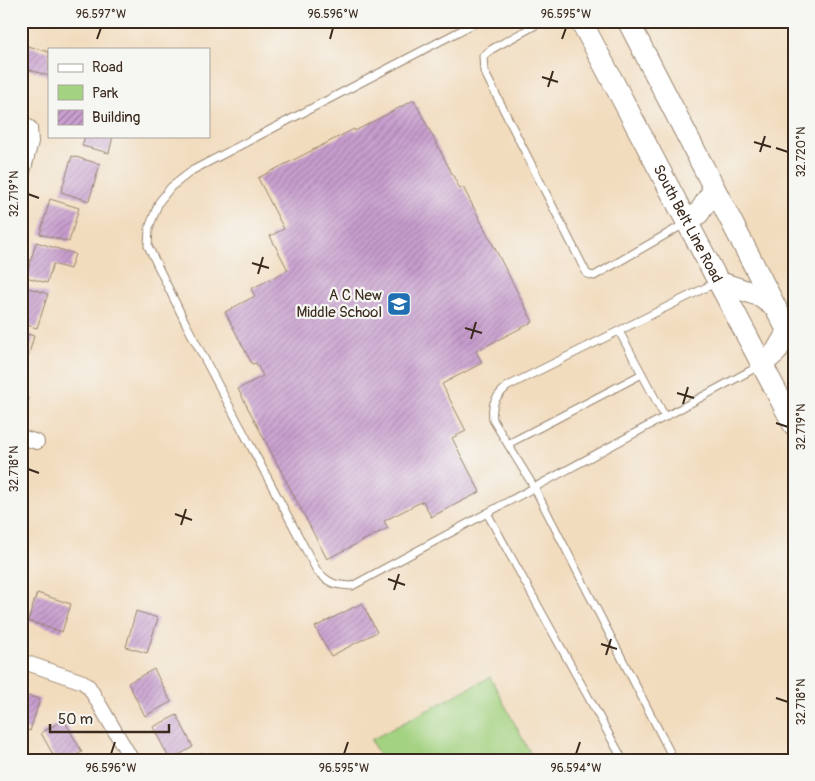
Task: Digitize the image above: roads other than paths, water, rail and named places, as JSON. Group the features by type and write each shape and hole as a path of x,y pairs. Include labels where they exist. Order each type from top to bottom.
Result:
{"main road":[{"name":"South Belt Line Road","path":"582,21 794,425"},
{"path":"628,21 791,337 762,364"},
{"path":"687,222 699,213 714,189"},
{"path":"718,282 758,295 775,307"}],"street":[{"path":"21,122 30,128 30,142 21,178"},
{"path":"21,437 37,442"},
{"path":"21,661 83,682 89,687 132,760"}],"lane":[{"path":"478,21 193,170 171,187 159,202 149,228 148,246 186,324 317,571 328,582 336,585 352,586 762,364"},
{"path":"543,21 492,49 483,56 484,71 587,274 594,276 687,222"},
{"path":"674,760 534,487 493,420 492,409 497,395 508,386 718,282"},
{"path":"619,331 665,417"},
{"path":"508,444 642,374"},
{"path":"487,513 623,760"}],"place":[{"name":"A C New Middle School","path":"399,304"}]}
